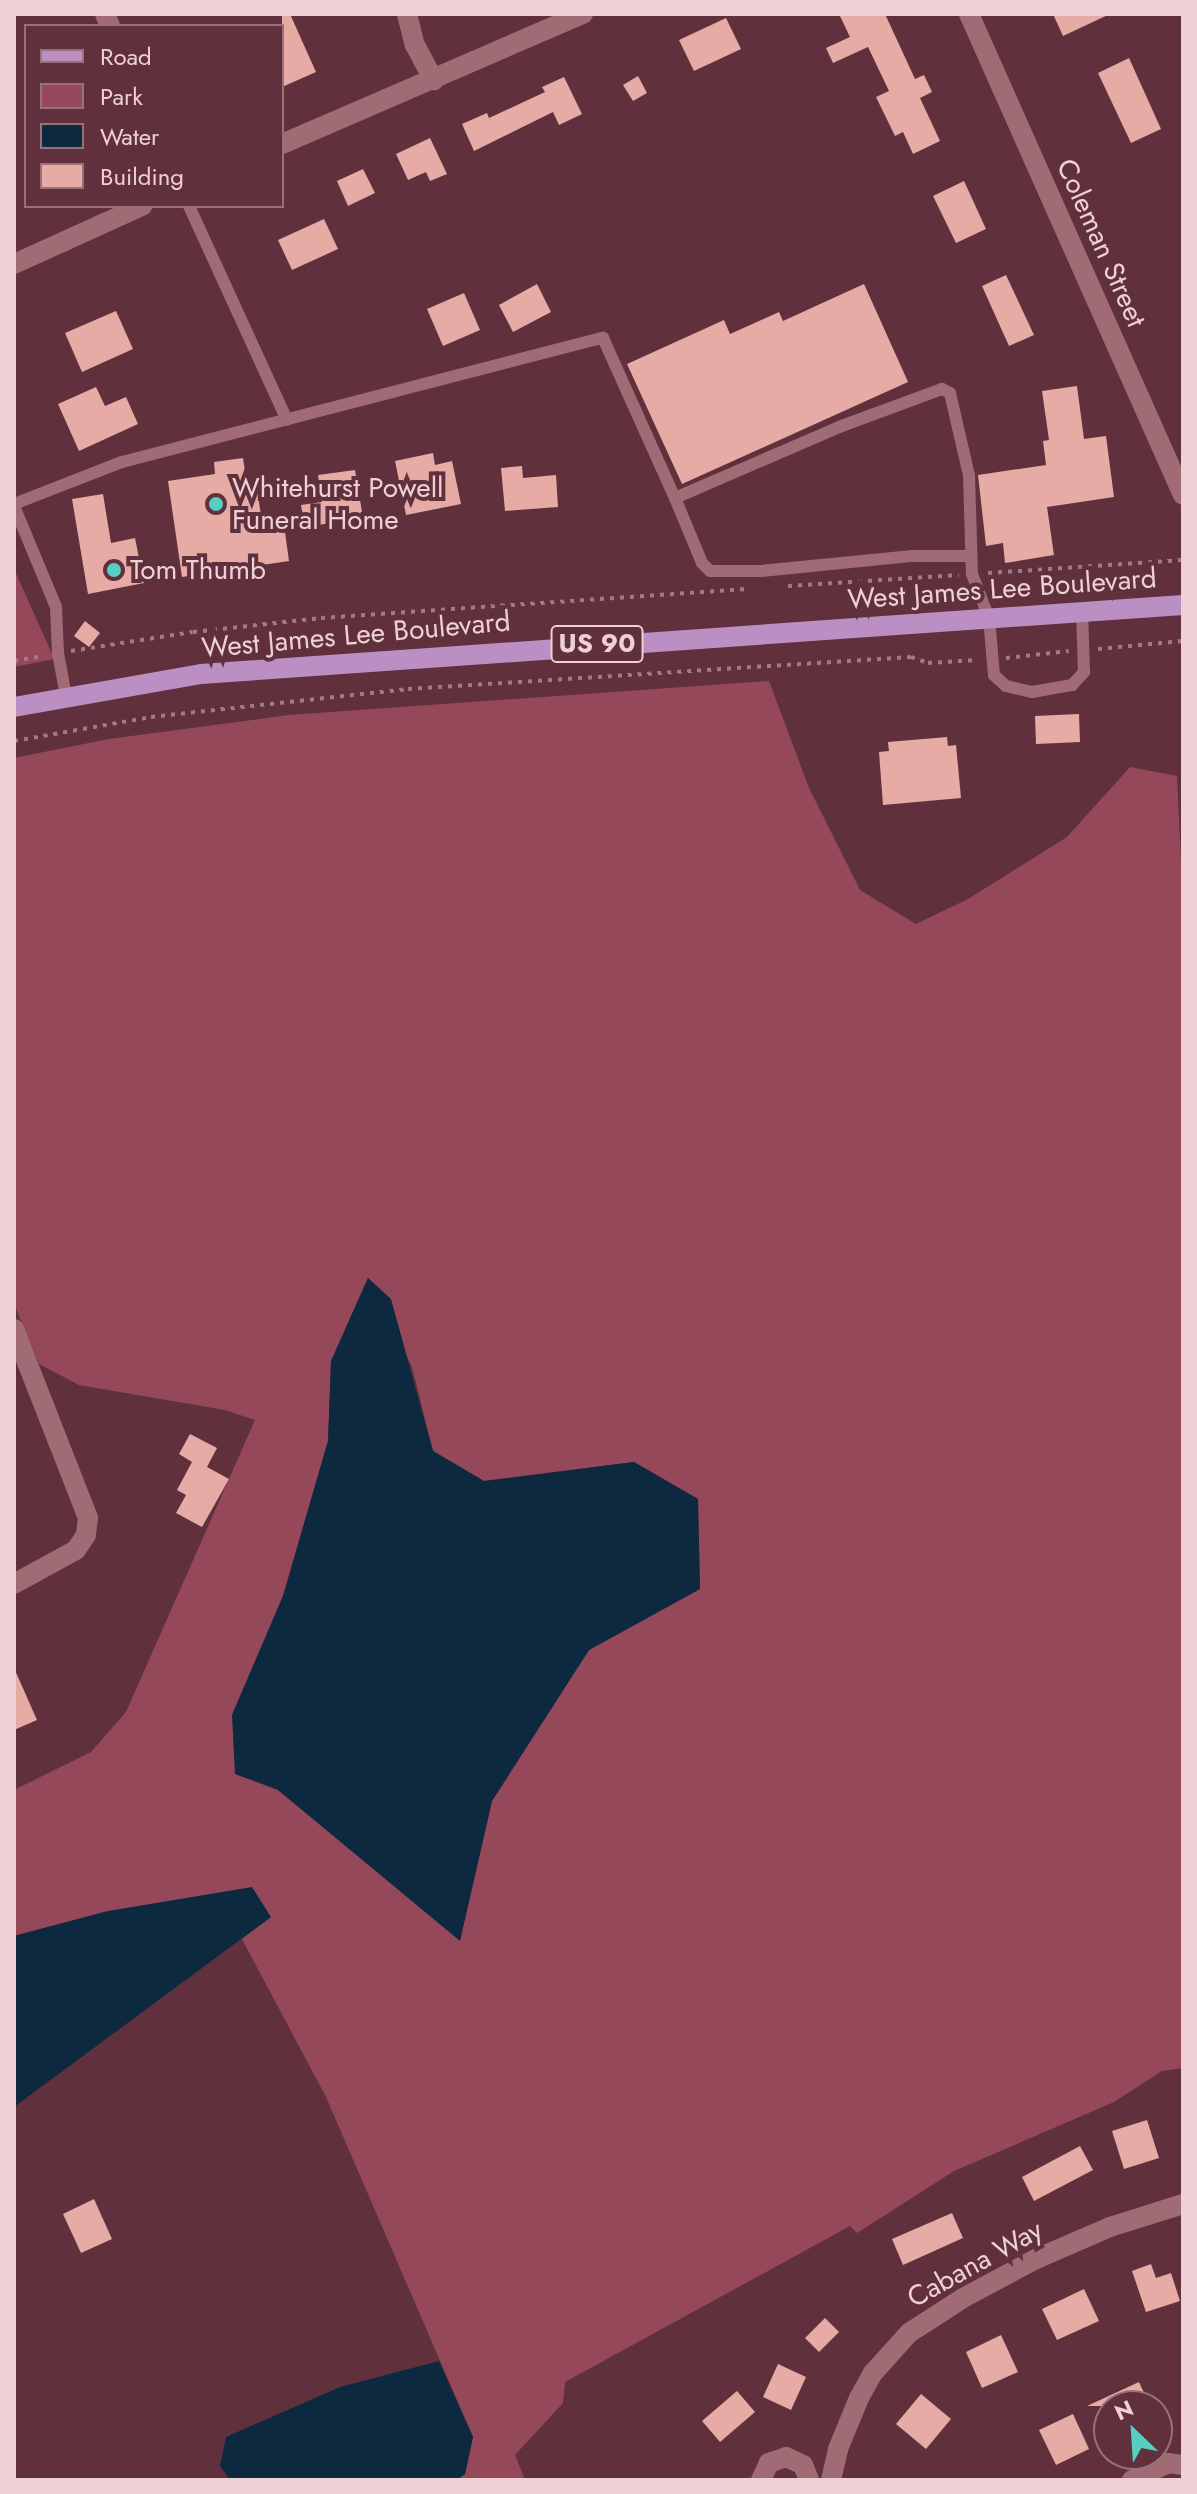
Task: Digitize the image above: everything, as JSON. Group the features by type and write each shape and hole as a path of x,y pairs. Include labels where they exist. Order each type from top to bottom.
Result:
{"main road":[{"name":"West James Lee Boulevard","path":"14,707 217,673 1183,605"}],"street":[{"path":"407,14 415,45 434,80"},
{"path":"284,143 583,14"},
{"name":"Coleman Street","path":"969,14 1182,490"},
{"path":"14,264 138,208"},
{"path":"14,1329 78,1485 88,1518 86,1535 65,1559 14,1584"},
{"name":"Cabana Way","path":"831,2480 838,2449 859,2398 873,2373 909,2333 963,2298 1036,2259 1110,2227 1183,2204"},
{"path":"761,2480 769,2463 786,2457 803,2465 809,2480"},
{"path":"1132,2480 1168,2463 1183,2465"}],"lane":[{"path":"190,208 287,420"},
{"path":"66,696 58,653 56,607 14,505 122,462 603,338 702,563 710,571 761,571 910,556 971,556"},
{"path":"675,498 839,427 942,389 950,393 969,475 972,574 989,618 994,675 1006,686 1032,692 1072,685 1084,672 1082,612"}],"path":[{"path":"781,586 1183,560"},
{"path":"14,661 193,632 321,618 750,588"},
{"path":"14,741 151,717 408,689 911,657 928,663 1183,641"}],"green space":[{"path":"14,569 53,656 54,659 14,667"},
{"path":"769,681 809,788 860,890 916,924 968,899 1067,837 1130,767 1177,776 1183,905 1183,2068 1162,2071 1114,2102 954,2171 857,2233 850,2226 565,2382 563,2403 515,2455 525,2480 457,2480 465,2474 473,2437 326,2097 242,1939 271,1917 108,1911 14,1936 14,1790 91,1752 126,1712 255,1420 225,1410 79,1385 39,1364 14,1304 14,758 109,739 289,715","holes":["368,1278 412,1367 433,1451 484,1481 634,1462 698,1499 700,1589 589,1650 492,1801 460,1940 278,1790 232,1715 283,1596 328,1441 331,1361"]}],"water":[{"path":"368,1278 391,1299 433,1451 484,1481 634,1462 698,1499 700,1589 589,1650 492,1801 460,1941 278,1790 235,1774 232,1715 283,1596 328,1441 331,1361"},
{"path":"252,1887 271,1917 14,2107 14,1936 108,1911"},
{"path":"439,2361 473,2437 465,2474 457,2480 230,2480 220,2466 226,2437 340,2387"}],"building":[{"path":"282,14 290,14 316,72 284,86 284,24"},
{"path":"839,14 885,14 915,79 924,75 932,92 920,98 940,141 913,154 903,132 895,136 876,97 889,91 868,47 833,63 826,48 850,37"},
{"path":"1053,14 1110,14 1063,36"},
{"path":"726,18 741,49 694,71 679,40"},
{"path":"1129,58 1161,129 1131,143 1098,73"},
{"path":"638,76 647,93 633,101 623,85"},
{"path":"564,77 582,114 559,125 553,112 474,151 462,124 487,113 489,118 545,92 542,87"},
{"path":"430,138 447,174 430,181 426,172 408,180 396,154"},
{"path":"363,169 375,193 348,206 337,181"},
{"path":"964,181 986,229 956,243 933,196"},
{"path":"324,219 338,249 292,270 278,240"},
{"path":"1006,275 1034,335 1009,346 982,286"},
{"path":"537,284 551,312 513,332 499,305"},
{"path":"864,284 908,382 682,484 627,364 724,320 730,334 779,312 783,321"},
{"path":"464,293 480,330 443,346 427,309"},
{"path":"116,311 133,349 82,372 65,333"},
{"path":"1077,386 1084,439 1106,436 1114,497 1047,507 1054,555 1005,563 1003,543 986,546 978,475 1046,465 1043,441 1049,440 1042,391"},
{"path":"96,387 105,406 126,397 138,424 79,451 58,404"},
{"path":"433,453 435,465 452,461 461,504 406,515 395,461"},
{"name":"Whitehurst Powell Funeral Home","path":"243,458 247,484 256,483 263,528 284,525 289,561 182,577 168,481 215,474 214,462"},
{"path":"522,466 523,478 556,475 558,507 505,511 501,468"},
{"path":"355,470 363,518 305,527 301,505 322,502 318,475"},
{"path":"103,494 111,543 135,538 144,583 88,594 72,499"},
{"path":"85,621 100,633 89,647 74,636"},
{"path":"1079,714 1080,742 1036,744 1035,716"},
{"path":"947,737 948,746 956,745 961,798 883,805 879,752 889,751 888,742"},
{"path":"190,1434 217,1448 207,1467 229,1479 202,1527 176,1513 186,1495 177,1490 192,1462 179,1454"},
{"path":"14,1668 37,1720 14,1730"},
{"path":"1147,2120 1159,2158 1124,2169 1112,2131"},
{"path":"1080,2146 1093,2170 1034,2201 1022,2177"},
{"path":"94,2199 112,2239 81,2253 63,2214"},
{"path":"952,2213 963,2238 903,2265 892,2239"},
{"path":"1151,2264 1156,2278 1171,2273 1180,2301 1146,2312 1132,2271"},
{"path":"1084,2289 1099,2321 1057,2340 1042,2309"},
{"path":"825,2318 839,2332 819,2352 805,2338"},
{"path":"1001,2335 1018,2372 982,2388 966,2352"},
{"path":"778,2364 806,2377 791,2410 763,2397"},
{"path":"1139,2382 1143,2390 1122,2390"},
{"path":"737,2391 755,2412 720,2442 702,2421"},
{"path":"921,2394 951,2419 926,2449 896,2424"},
{"path":"1073,2414 1089,2449 1056,2465 1039,2430"}],"place":[{"name":"Whitehurst Powell Funeral Home","path":"216,504"},
{"name":"Tom Thumb","path":"114,570"}]}
